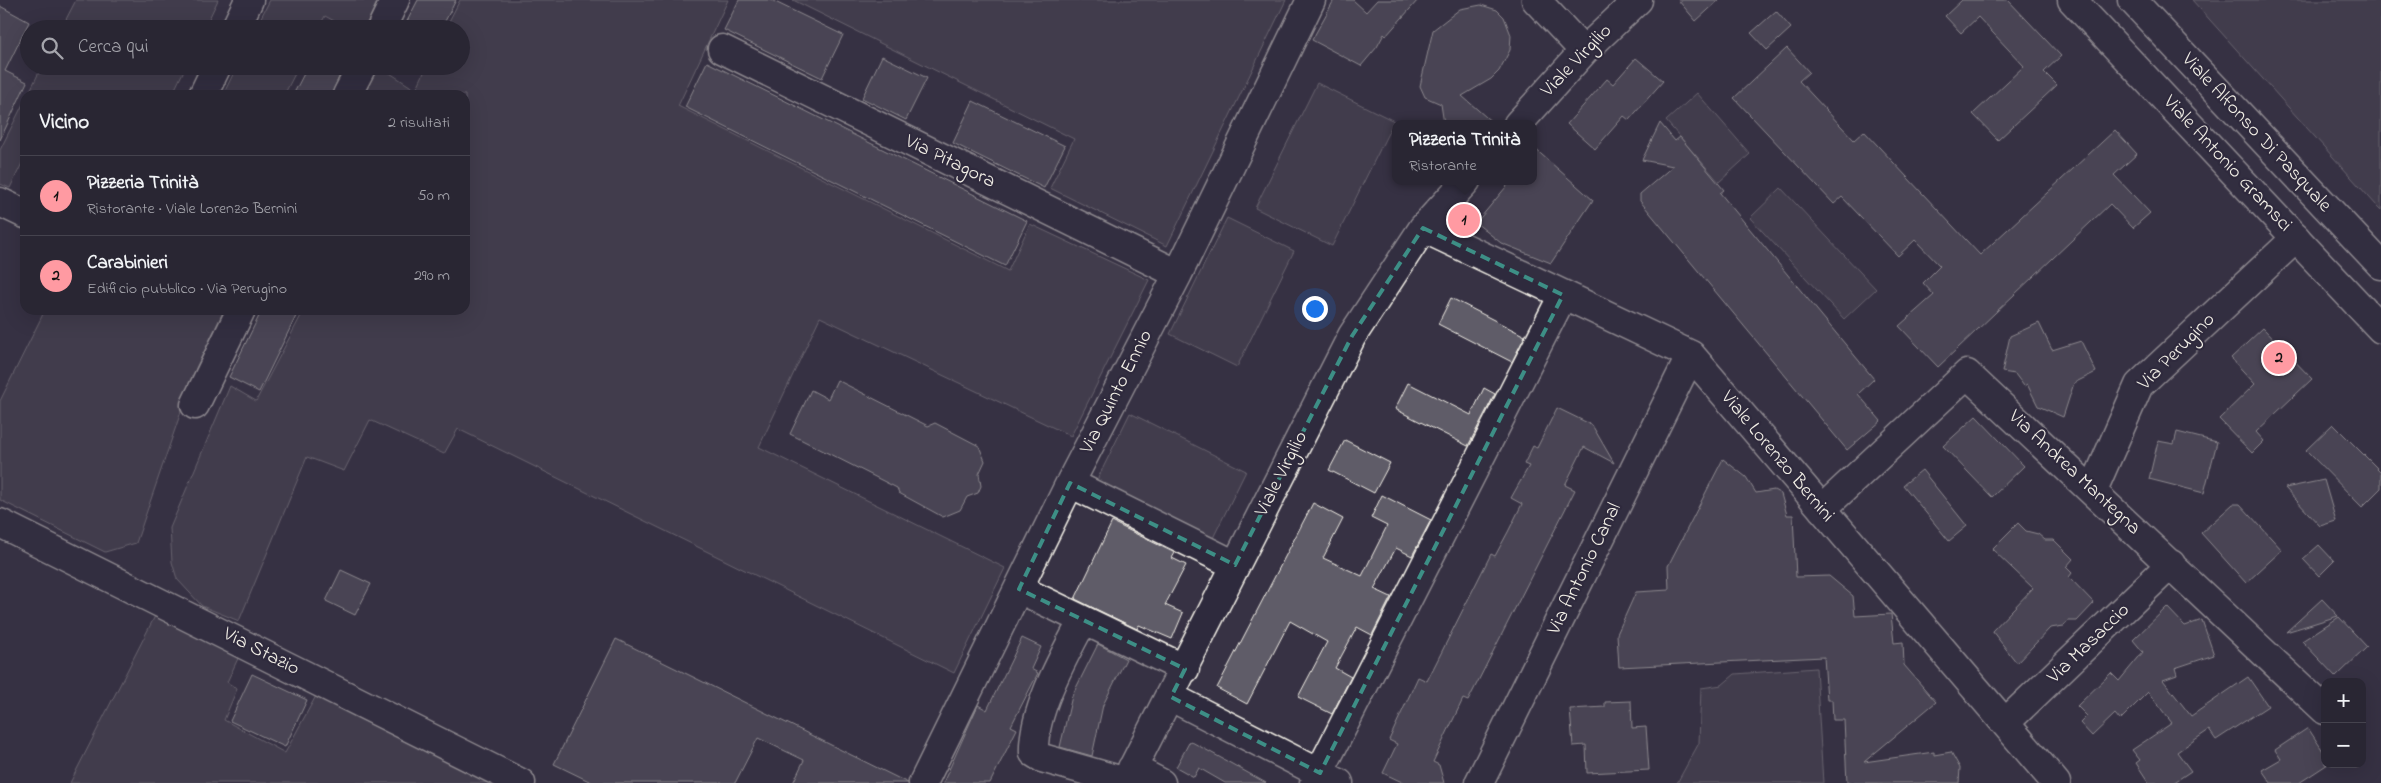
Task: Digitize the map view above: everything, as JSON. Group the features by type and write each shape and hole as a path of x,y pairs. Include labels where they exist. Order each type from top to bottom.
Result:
{"street":[{"path":"239,20 249,0"},
{"path":"385,20 395,0"},
{"name":"Via Quinto Ennio","path":"923,783 1070,483 1178,274 1311,0"},
{"path":"1536,0 1584,51"},
{"name":"Viale Virgilio","path":"1522,120 1584,51 1638,0"},
{"name":"Viale Antonio Gramsci","path":"2072,0 2381,329"},
{"name":"Viale Alfonso Di Pasquale","path":"2132,0 2381,265"},
{"name":"Via Pitagora","path":"722,50 1178,274"},
{"path":"205,90 213,75"},
{"path":"350,90 357,75"},
{"name":"Viale Virgilio","path":"1128,778 1171,697 1235,565 1352,336 1423,228 1462,185"},
{"path":"0,202 20,212"},
{"name":"Viale Lorenzo Bernini","path":"1423,228 1691,355 2056,783"},
{"name":"Via Perugino","path":"2093,490 2139,385 2296,238"},
{"path":"1171,697 1324,780 1563,295"},
{"path":"195,405 239,315"},
{"name":"Via Antonio Canal","path":"1479,783 1691,355"},
{"name":"Via Andrea Mantegna","path":"1822,509 1967,374 2093,490 2321,706"},
{"path":"1070,483 1235,565"},
{"name":"Via Stazio","path":"0,523 521,783"},
{"name":"Via Masaccio","path":"2006,723 2171,564"},
{"path":"1019,589 1185,669"},
{"path":"1083,620 1054,676 1034,739 1034,753 1042,758 1128,778 1161,783"}],"highlighted area":[{"path":"1423,228 1563,295 1320,773 1171,697 1185,669 1019,589 1070,483 1235,565 1352,336"}],"shaded area":[{"path":"76,0 218,0 208,20 66,20"},
{"path":"270,0 378,0 368,20 332,20 325,16 323,20 260,20"},
{"path":"460,0 728,0 678,106 1008,271 1030,224 1149,280 1071,436 820,317 759,447 1005,568 954,673 458,429 444,454 370,420 344,471 307,457 239,621 202,606 177,579 172,562 170,528 230,386 256,401 301,315 470,315 470,90 416,90 423,75 470,75 470,20 450,20"},
{"path":"793,0 1286,0 1167,246 1050,188 1074,139"},
{"path":"2192,0 2381,0 2381,210 2377,206"},
{"path":"38,75 182,75 174,90 30,90"},
{"path":"233,75 294,75 287,90 225,90"},
{"path":"374,75 393,75 416,90 367,90"},
{"path":"1317,83 1392,120 1392,125 1332,246 1255,208"},
{"path":"1697,93 1750,154 1719,182 1666,121"},
{"path":"20,110 20,167 10,188 0,184 0,150"},
{"path":"1781,188 1876,289 1844,319 1750,218"},
{"path":"1227,218 1294,251 1237,367 1170,334"},
{"path":"43,315 222,315 196,368 136,543 105,552 0,500 0,401"},
{"path":"1130,413 1246,471 1213,538 1097,480"},
{"path":"156,614 241,652 227,682 237,689 224,720 285,753 317,694 498,783 70,783"},
{"path":"1816,668 1823,783 1677,783 1699,743 1701,688 1722,685 1735,674"}],"building":[{"path":"418,0 456,0 446,20 408,20"},
{"path":"739,0 771,0 843,35 822,78 724,30"},
{"path":"1334,0 1353,0 1366,12 1377,0 1418,0 1386,36 1384,34 1377,47 1361,66 1312,40"},
{"path":"1678,0 1719,0 1696,21"},
{"path":"1962,0 2008,0 2061,56 2044,72 2057,85 1998,140 1973,114 2024,66 1978,17 1961,33 1945,16"},
{"path":"1481,5 1497,10 1504,17 1511,35 1510,50 1499,71 1491,79 1462,96 1489,120 1443,120 1441,104 1425,97 1420,86 1433,30 1460,9"},
{"path":"0,6 25,20 20,20 20,40 5,71 27,82 23,90 20,90 20,97 0,140"},
{"path":"1776,11 1791,28 1767,50 1751,33"},
{"path":"1787,48 1809,72 1799,81 1854,140 1864,131 1980,255 2115,130 2137,154 2114,175 2150,213 2133,228 2110,204 1938,367 1899,326 1934,295 1923,283 1940,266 1915,240 1898,256 1842,197 1834,204 1734,98"},
{"path":"882,56 927,78 906,120 862,98"},
{"path":"1636,58 1663,81 1629,120 1624,116 1595,149 1567,124 1607,79 1613,84"},
{"path":"707,62 1027,221 1005,266 685,107"},
{"path":"303,75 340,75 333,90 296,90"},
{"path":"973,101 1065,146 1044,188 953,143"},
{"path":"1660,123 1675,141 1680,137 1724,190 1720,193 1874,379 1858,394 1881,421 1847,450 1640,201 1640,194 1673,166 1642,160"},
{"path":"1537,151 1593,200 1551,263 1501,243 1476,223 1508,185 1537,185"},
{"path":"1451,298 1525,336 1512,362 1438,324"},
{"path":"260,315 297,315 259,392 229,377"},
{"path":"2039,323 2052,350 2081,341 2096,372 2074,383 2063,417 2038,406 2027,384 2024,386 2015,374 2002,372 2010,336"},
{"path":"2263,328 2312,379 2256,432 2264,441 2252,453 2219,419 2255,384 2231,358"},
{"path":"837,380 928,426 935,423 979,446 985,461 979,474 981,486 978,493 967,497 960,510 943,517 899,493 897,488 790,434 811,390 828,399"},
{"path":"1408,383 1471,415 1484,388 1495,394 1468,446 1395,409"},
{"path":"1557,408 1592,425 1614,463 1584,447 1565,485 1575,490 1468,701 1463,699 1433,762 1439,765 1444,783 1404,783 1383,773 1397,744 1389,740 1418,677 1427,681 1491,554 1495,556 1508,532 1522,504 1511,498 1529,466 1524,464 1533,446 1537,448"},
{"path":"1976,416 2024,466 1992,497 1943,446"},
{"path":"2333,424 2381,472 2381,488 2362,507 2306,450"},
{"path":"2177,432 2217,442 2204,493 2149,479 2158,441 2174,444"},
{"path":"1345,440 1390,463 1374,493 1329,470"},
{"path":"1723,459 1746,477 1756,493 1774,490 1781,494 1787,515 1793,515 1796,577 1829,576 1853,596 1855,616 1891,614 1894,643 1903,642 1904,665 1936,702 1864,762 1934,752 1934,755 1951,752 1960,768 1959,783 1847,783 1844,720 1833,720 1832,700 1827,700 1824,657 1619,667 1617,634 1636,592 1669,590 1668,566"},
{"path":"1922,470 1967,526 1949,541 1903,485"},
{"path":"2324,480 2336,521 2320,526 2285,488"},
{"path":"1382,495 1431,520 1412,556 1396,548 1374,589 1391,597 1372,635 1357,627 1335,668 1351,677 1332,714 1298,697 1327,642 1290,621 1247,704 1217,688 1313,503 1343,519 1323,558 1362,576 1387,526 1371,518"},
{"path":"2233,504 2240,504 2282,550 2246,583 2201,533"},
{"path":"1112,522 1175,553 1172,558 1186,565 1165,605 1183,613 1172,639 1139,625 1137,629 1075,599"},
{"path":"2018,523 2026,531 2038,534 2045,540 2054,540 2073,559 2066,567 2072,573 2069,577 2094,603 2077,621 2068,621 2064,626 2050,628 2017,663 1992,631 2033,588 1992,549"},
{"path":"2319,545 2334,561 2319,576 2303,559"},
{"path":"341,570 371,584 355,615 326,601"},
{"path":"2322,599 2338,616 2286,632"},
{"path":"2167,607 2185,626 2202,620 2214,655 2175,668 2177,675 2163,680 2191,716 2248,677 2268,706 2216,740 2209,730 2177,752 2191,771 2173,783 2149,783 2136,763 2140,760 2132,750 2172,723 2148,692 2120,720 2115,714 2092,736 2080,723 2087,716 2077,706 2111,673 2119,681 2143,652 2133,640"},
{"path":"2339,617 2367,647 2336,677 2302,641"},
{"path":"1022,638 1041,647 1031,669 1038,673 1011,726 1017,729 990,783 943,783 978,705 987,710"},
{"path":"616,639 908,783 793,783 804,760 758,738 735,783 593,783 554,764"},
{"path":"1098,644 1126,659 1103,705 1092,756 1060,747 1072,696"},
{"path":"252,674 307,700 285,747 230,721"},
{"path":"1631,701 1632,728 1646,727 1649,770 1587,773 1586,745 1573,746 1570,709 1605,707 1605,702"},
{"path":"2308,728 2321,748 2322,768 2299,783 2271,783 2262,770 2281,759 2275,750"},
{"path":"1190,741 1266,783 1225,783 1199,768 1194,777 1176,767"}],"place":[{"name":"Pizzeria Trinità","path":"1464,220"},
{"name":"Carabinieri","path":"2279,358"}]}
